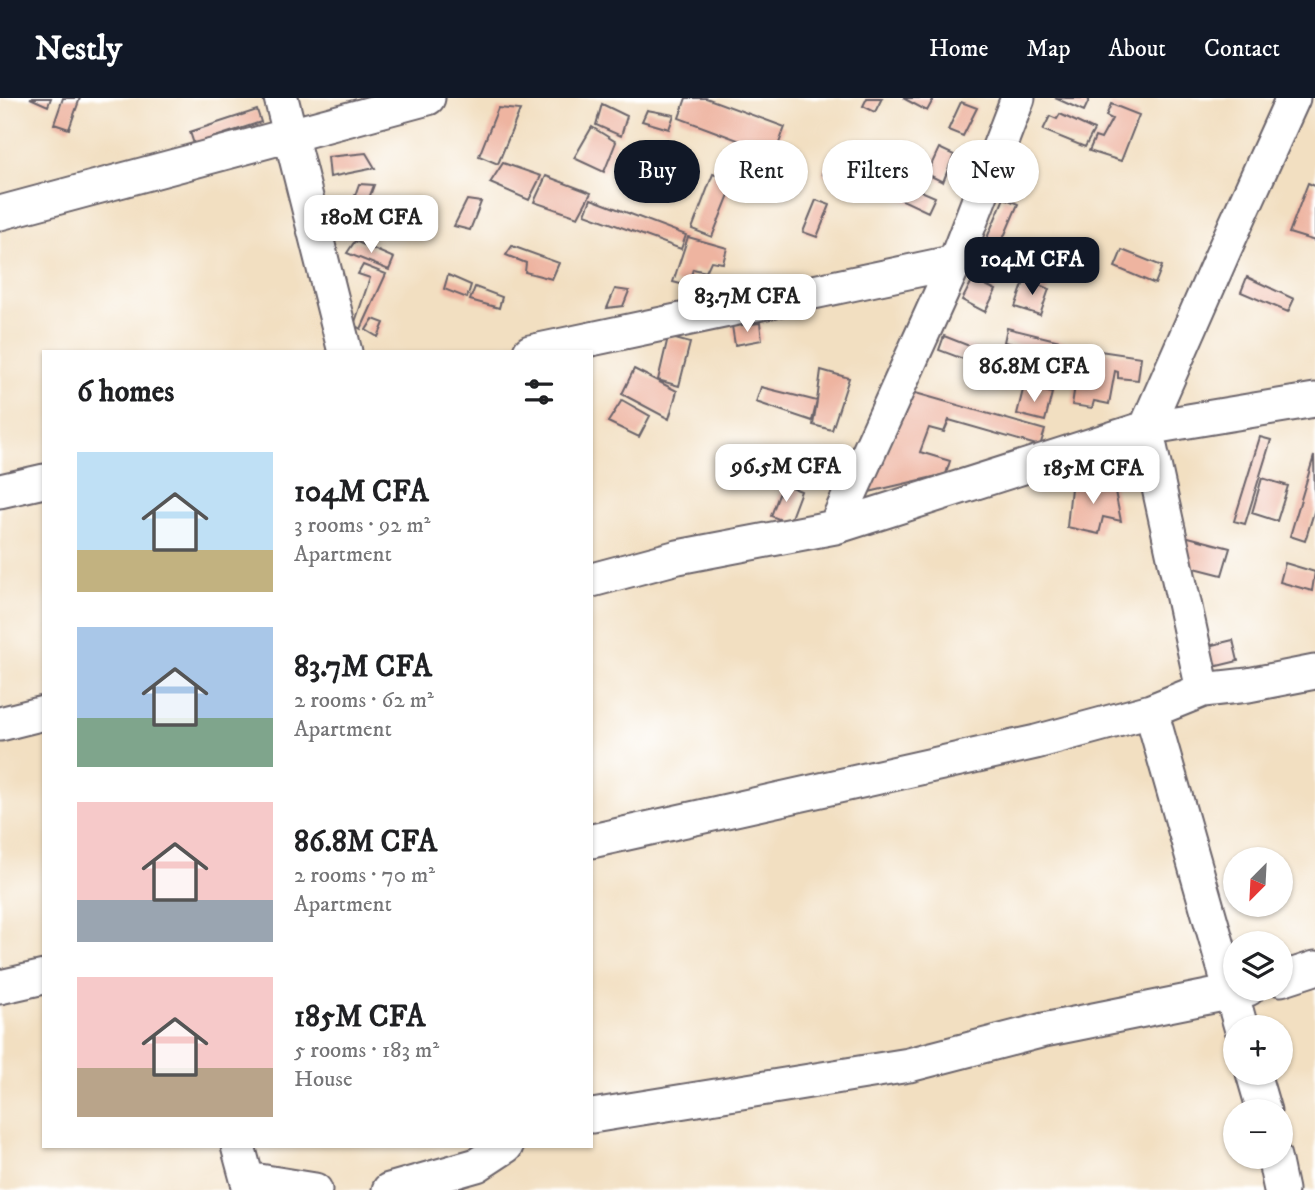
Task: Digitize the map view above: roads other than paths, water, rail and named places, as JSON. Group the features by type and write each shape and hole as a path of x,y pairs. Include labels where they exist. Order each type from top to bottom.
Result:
{"street":[{"path":"281,98 344,350"},
{"path":"0,213 428,98"},
{"path":"835,527 955,262 1018,98"},
{"path":"1203,690 1146,428 1293,98"},
{"path":"539,350 955,262"},
{"path":"593,580 678,557 835,527 1146,428 1315,400"},
{"path":"0,491 42,481"},
{"path":"593,841 1036,742 1151,711 1203,690 1248,685 1315,672"},
{"path":"1151,711 1223,938"},
{"path":"0,724 42,714"},
{"path":"1293,975 1315,968"},
{"path":"0,987 42,977"},
{"path":"593,1116 909,1065 1044,1030 1223,994"},
{"path":"239,1148 248,1184 315,1190"},
{"path":"389,1190 477,1165 503,1148"},
{"path":"1277,1169 1281,1190"}]}
